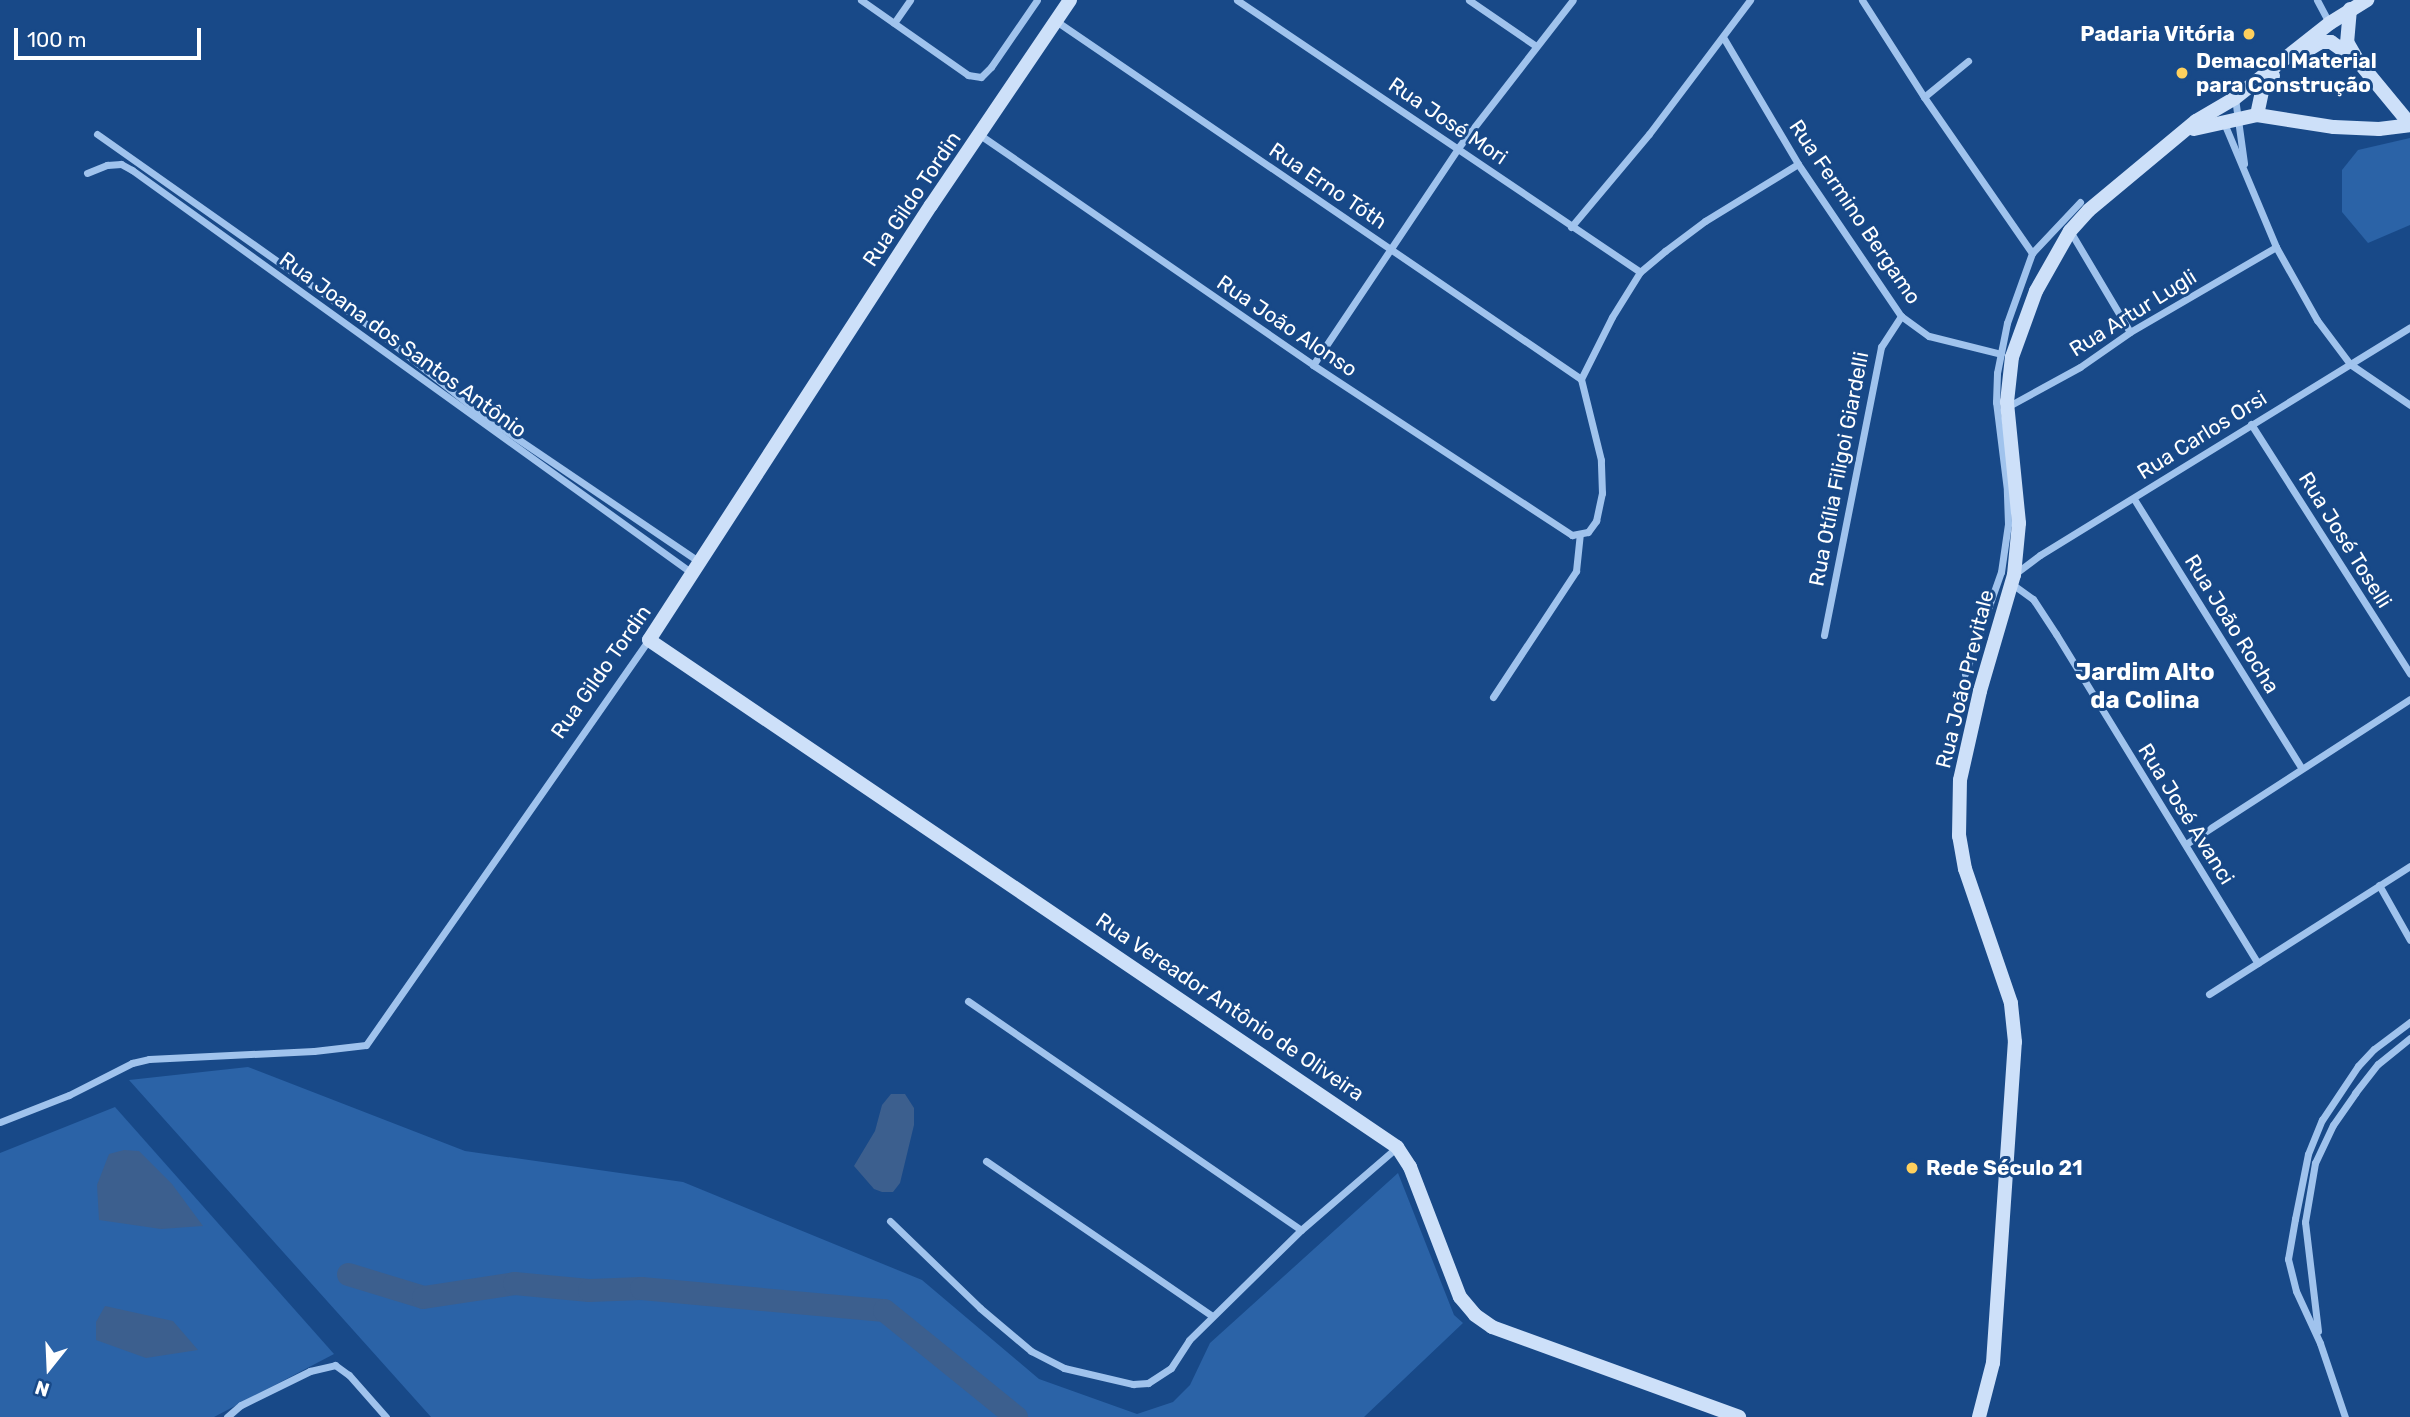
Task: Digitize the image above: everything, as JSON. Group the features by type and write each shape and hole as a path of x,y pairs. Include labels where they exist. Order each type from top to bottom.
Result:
{"main road":[{"name":"Rua Gildo Tordin","path":"649,640 931,205 1070,0"},
{"name":"Rua João Previtale","path":"1979,1417 1993,1363 2015,1042 2011,1003 1965,869 1959,836 1960,780 1980,691 2013,579 2018,523 2007,407 2012,357 2036,291 2070,231 2140,165 2235,98 2329,23 2367,0"},
{"path":"2350,9 2347,42 2358,61 2410,125"},
{"path":"2257,115 2259,97 2270,79 2316,44 2331,42 2358,61"},
{"name":"Rua João Previtale","path":"2183,134 2203,125 2257,115 2334,127 2379,129 2410,125"},
{"name":"Rua Vereador Antônio de Oliveira","path":"649,640 1397,1147 1410,1167 1460,1297 1475,1315 1492,1326 1739,1417"}],"street":[{"path":"861,0 968,75 981,76 991,67 1037,0"},
{"path":"894,23 910,0"},
{"name":"Rua José Mori","path":"1237,0 1640,272"},
{"path":"1469,0 1536,46"},
{"path":"1312,365 1458,148 1573,0"},
{"path":"1571,227 1649,134 1750,0"},
{"path":"1862,0 1924,97 2032,253"},
{"path":"2317,0 2329,23 2331,42"},
{"name":"Rua Erno Tóth","path":"1056,21 1581,379"},
{"name":"Rua Fermino Bergamo","path":"1723,37 1798,164 1901,316 1929,336 2001,354"},
{"path":"1924,97 1968,61"},
{"path":"2235,98 2240,118 2245,175"},
{"path":"2219,107 2276,247 2317,320 2350,364 2410,405"},
{"path":"97,134 383,336 481,414 697,568"},
{"name":"Rua João Alonso","path":"980,135 1312,365 1564,532 1580,535"},
{"name":"Rua Joana dos Santos Antônio","path":"87,173 121,164 132,170 697,568"},
{"path":"1493,697 1576,571 1580,535 1588,532 1596,521 1602,494 1601,460 1581,379 1592,351 1640,272 1705,221 1798,164"},
{"name":"Rua João Previtale","path":"1965,674 2001,572 2008,524 2007,490 1996,402 2007,323 2032,253 2080,202"},
{"path":"2070,231 2130,332"},
{"name":"Rua Artur Lugli","path":"2007,407 2276,247"},
{"name":"Rua Otília Filigoi Giardelli","path":"1824,635 1881,347 1901,316"},
{"name":"Rua Carlos Orsi","path":"2013,579 2040,555 2410,327"},
{"name":"Rua José Toselli","path":"2251,424 2410,674"},
{"name":"Rua João Rocha","path":"2134,499 2301,767"},
{"name":"Rua José Avanci","path":"2013,579 2033,599 2258,963"},
{"name":"Rua Gildo Tordin","path":"0,1122 69,1095 132,1063 149,1059 314,1051 366,1045 649,640"},
{"path":"2186,844 2301,767 2410,699"},
{"path":"2209,994 2410,866"},
{"path":"2379,885 2410,940"},
{"path":"968,1001 1301,1230"},
{"path":"2345,1417 2320,1343 2296,1291 2288,1259 2308,1154 2322,1120 2358,1066 2374,1049 2410,1022"},
{"path":"2320,1343 2305,1222 2315,1163 2333,1125 2355,1093 2378,1064 2410,1038"},
{"path":"890,1221 980,1308 1031,1351 1064,1367 1133,1384 1148,1383 1171,1367 1189,1340 1301,1230 1397,1147"},
{"path":"986,1161 1212,1316"},
{"path":"226,1417 241,1405 310,1370 335,1365 349,1375 386,1417"}],"shaded area":[{"path":"2410,138 2410,225 2368,243 2342,212 2342,170 2358,150"},
{"path":"248,1067 465,1151 683,1182 922,1280 1039,1379 1137,1414 1173,1402 1190,1385 1210,1343 1398,1173 1454,1315 1463,1323 1364,1417 431,1417 129,1080"},
{"path":"891,1094 905,1094 914,1108 914,1125 900,1183 893,1192 882,1192 874,1189 854,1166 875,1131 882,1105"},
{"path":"115,1107 334,1354 214,1417 0,1417 0,1153"},
{"path":"124,1150 139,1151 172,1184 203,1226 161,1229 99,1220 97,1185 109,1154"},
{"path":"105,1306 173,1321 198,1350 146,1358 96,1340 96,1322"}],"waterway":[{"path":"348,1274 423,1297 514,1283 589,1290 641,1288 884,1310 1016,1417"}],"place":[{"name":"Padaria Vitória","path":"2249,34"},
{"name":"Demacol Material para Construção","path":"2182,73"},
{"name":"Rede Século 21","path":"1912,1168"}],"district":[{"name":"Jardim Alto da Colina","path":"2145,687"}]}
